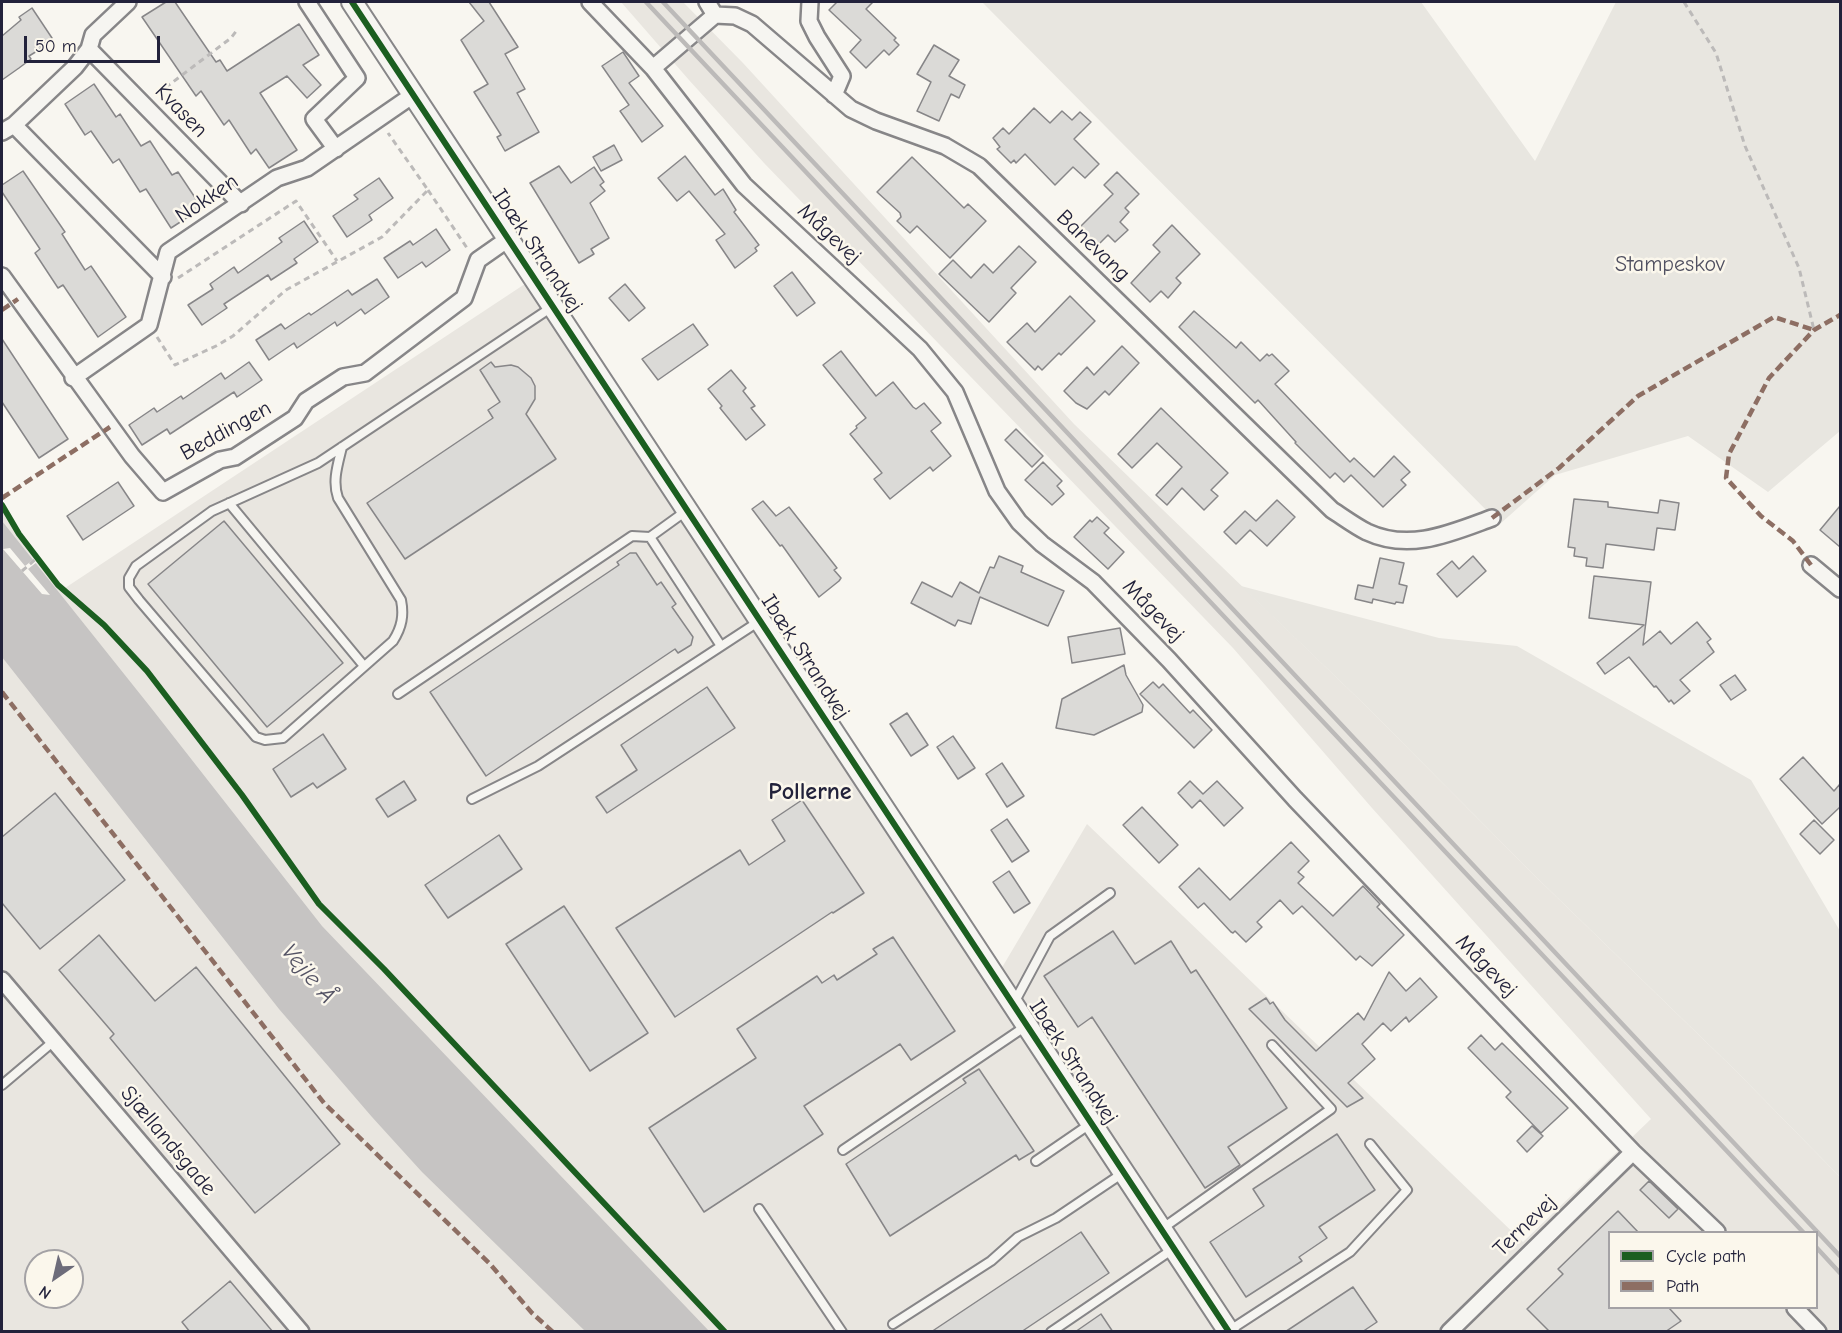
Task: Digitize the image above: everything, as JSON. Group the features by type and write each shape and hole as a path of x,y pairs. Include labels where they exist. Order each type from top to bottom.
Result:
{"street":[{"path":"128,2 93,35 89,49 75,67 8,128 163,276"},
{"path":"307,2 357,78 314,119 336,148"},
{"name":"Ibæk Strandvej","path":"352,2 1229,1331"},
{"name":"Mågevej","path":"591,2 653,68 744,185 920,349 955,392 997,491 1019,522 1042,544 1093,582 1169,660 1295,799 1633,1152 1715,1231"},
{"path":"653,68 715,15 707,2"},
{"path":"810,2 809,21 842,76 834,95"},
{"name":"Banevang","path":"715,15 735,16 752,24 851,109 876,121 945,146 979,166 1332,510 1368,532 1405,542 1439,538 1492,518"},
{"name":"Kvasen","path":"89,49 241,204"},
{"name":"Nokken","path":"149,325 168,252 277,178 307,168 413,95"},
{"path":"478,260 507,239"},
{"name":"Beddingen","path":"2,276 73,378 132,456 163,492 220,460 235,457 296,418 306,401 343,377 365,373 464,298 478,260"},
{"path":"73,378 149,325"},
{"path":"1811,565 1840,589"},
{"name":"Sjællandsgade","path":"2,980 301,1332"},
{"name":"Ternevej","path":"1449,1332 1633,1152"},
{"path":"1796,1309 1818,1332"}],"lane":[{"path":"342,447 335,477 335,491 396,589 404,611 402,624 393,641 283,738 265,740 256,737 129,587 129,578 136,566 212,511 318,463 553,306"},
{"path":"229,503 364,666"},
{"path":"398,694 632,536 650,537 687,510"},
{"path":"650,537 721,646"},
{"name":"Ibæk Strandvej","path":"472,799 538,766 760,620"},
{"path":"1014,1005 1050,936 1110,893"},
{"path":"843,1150 1028,1026"},
{"path":"2,1085 54,1041"},
{"path":"1161,1229 1331,1109 1272,1045"},
{"path":"1036,1161 1091,1123"},
{"path":"1229,1331 1350,1252 1407,1190 1370,1144"},
{"path":"893,1324 991,1261 1018,1237 1056,1218 1124,1172"},
{"path":"759,1209 842,1332"},
{"path":"1051,1332 1174,1248"}],"path":[{"path":"1684,2 1716,53 1745,146 1799,268 1814,330"},
{"path":"144,105 231,38 237,30"},
{"path":"378,119 478,260"},
{"path":"149,325 175,365 216,346 233,336 286,290 382,237 428,190"},
{"path":"163,276 174,280 296,201 337,261"},
{"path":"31,550 44,567"},
{"path":"22,571 37,558"}],"shaded area":[{"path":"621,2 683,2 743,63 1074,424 1365,705 1536,877 1735,1070 1840,1177 1840,1331 2,1331 2,509 62,590 540,274 994,981 1087,824 1523,1242 1651,1119 1372,808 1233,648 764,163"}],"green space":[{"name":"Stampeskov","path":"982,2 1421,2 1535,161 1616,2 1840,2 1840,431 1768,492 1688,436 1555,475 1500,524"},
{"path":"1241,586 1439,638 1517,646 1751,780 1840,931 1840,1177 1735,1070"}],"water":[{"name":"Vejle Å","path":"2,521 322,926 709,1331 585,1331 422,1172 372,1117 279,1009 2,657"}],"pier":[{"path":"10,548 25,566 34,559 37,562 28,569 50,595 42,594 3,549"}],"building":[{"path":"166,2 175,2 216,62 220,60 227,71 299,24 319,55 303,65 321,85 307,98 287,76 260,93 297,150 269,168 256,149 251,154 229,120 224,125 201,91 196,96 142,17"},
{"path":"469,2 489,2 518,47 505,54 525,89 517,93 539,132 505,151 497,137 501,135 474,92 488,84 461,40 484,21"},
{"path":"837,2 873,2 866,9 896,38 894,40 899,45 889,55 884,50 866,68 850,52 861,40 829,10"},
{"path":"32,8 52,38 29,56 31,59 2,80 2,36 21,20 19,17"},
{"path":"934,45 959,60 949,76 965,85 959,98 951,94 939,121 917,111 931,82 917,74"},
{"path":"623,52 639,76 629,83 663,126 642,142 620,111 629,105 602,66"},
{"path":"94,84 116,117 120,114 141,146 150,141 172,175 178,172 202,208 171,228 146,189 140,192 119,159 113,163 91,131 85,135 65,104"},
{"path":"1034,108 1050,123 1062,111 1072,120 1080,112 1091,122 1074,139 1099,164 1085,178 1073,167 1055,185 1025,154 1016,163 1014,160 1011,163 997,149 1000,147 993,138 1003,128 1009,134"},
{"path":"614,145 622,160 601,171 593,157"},
{"path":"685,156 715,195 723,189 736,210 734,212 759,245 755,248 757,251 735,268 716,240 725,234 689,191 677,201 658,178"},
{"path":"912,157 964,208 968,204 986,221 950,258 917,226 910,233 897,221 901,217 900,213 877,192"},
{"path":"559,166 571,183 594,167 604,182 600,185 605,191 590,203 609,238 591,249 594,254 579,263 530,183"},
{"path":"23,171 65,232 62,234 85,270 91,266 126,317 98,337 63,285 58,288 35,253 40,249 2,192 2,185"},
{"path":"1117,172 1139,194 1125,208 1129,212 1120,222 1128,230 1115,242 1108,235 1095,248 1077,230 1113,194 1104,185"},
{"path":"379,178 393,198 369,215 372,220 347,237 333,216 358,199 354,195"},
{"path":"304,221 318,242 294,259 297,263 271,280 268,275 224,304 227,308 202,325 188,305 213,289 210,284 234,267 238,273 282,242 279,238"},
{"path":"1172,225 1200,254 1176,278 1181,283 1168,298 1161,291 1150,302 1131,283 1160,252 1153,245"},
{"path":"436,229 450,250 426,267 422,262 398,278 384,258 410,241 413,245"},
{"path":"1019,246 1036,262 1011,288 1016,293 989,322 939,274 953,260 971,278 984,264 993,273"},
{"path":"792,272 815,303 797,316 774,286"},
{"path":"377,279 389,297 365,314 361,309 337,326 335,322 297,348 294,343 269,360 256,340 281,324 285,329 309,313 311,315 348,290 352,295"},
{"path":"625,284 645,308 629,321 609,298"},
{"path":"1070,296 1095,321 1061,355 1059,353 1042,370 1038,366 1035,370 1007,342 1027,323 1035,332"},
{"path":"1194,311 1236,348 1241,342 1260,361 1267,354 1269,356 1272,354 1289,371 1275,384 1350,462 1354,458 1374,477 1394,456 1410,472 1401,480 1406,485 1383,507 1351,475 1344,482 1335,473 1330,478 1295,443 1258,400 1255,403 1179,327"},
{"path":"693,324 708,345 658,380 642,359"},
{"path":"2,339 68,439 39,458 2,402"},
{"path":"1122,346 1139,363 1109,395 1105,391 1087,409 1076,403 1064,391 1087,367 1094,375"},
{"path":"841,351 876,396 893,382 913,407 916,409 924,403 941,423 931,431 951,456 933,471 930,467 890,499 874,479 882,473 850,434 866,418 823,365"},
{"path":"249,362 262,380 237,397 234,392 170,434 167,429 142,445 129,425 154,408 157,412 181,396 183,399 221,373 225,379"},
{"path":"491,362 495,367 511,365 518,367 531,378 535,386 535,399 526,414 556,459 405,559 367,503 493,418 488,410 500,402 480,370"},
{"path":"731,370 746,388 743,391 755,406 751,408 765,425 746,440 708,389"},
{"path":"1161,408 1228,473 1211,490 1218,496 1204,510 1182,488 1167,505 1156,495 1182,467 1157,443 1132,468 1118,454"},
{"path":"1016,429 1043,456 1032,467 1005,440"},
{"path":"1043,462 1062,481 1057,486 1064,494 1052,505 1025,480"},
{"path":"118,482 134,506 83,540 67,516"},
{"path":"1574,499 1608,502 1608,507 1658,513 1660,500 1679,503 1675,530 1657,528 1654,550 1606,544 1603,568 1586,566 1587,558 1574,556 1575,548 1568,547"},
{"path":"1277,500 1295,517 1267,546 1250,530 1236,544 1224,532 1245,511 1256,521"},
{"path":"763,501 776,516 789,507 837,568 834,570 841,578 819,597 782,545 780,546 752,509"},
{"path":"1840,506 1840,547 1820,530"},
{"path":"1097,517 1109,528 1104,533 1124,552 1108,569 1074,537 1090,520 1092,522"},
{"path":"224,521 343,663 267,727 148,584"},
{"path":"630,553 636,553 657,585 661,582 676,604 672,607 693,637 691,645 678,653 675,649 486,776 430,692 619,565 617,562"},
{"path":"999,556 1023,566 1021,572 1064,591 1048,626 980,597 971,624 958,620 955,626 911,603 922,582 952,597 960,582 979,593 990,567 994,568"},
{"path":"1473,556 1486,571 1457,597 1437,574 1452,561 1459,569"},
{"path":"1380,558 1404,563 1399,584 1407,586 1403,603 1396,602 1395,604 1373,599 1372,603 1355,599 1358,585 1373,588"},
{"path":"1594,576 1651,582 1643,645 1660,631 1671,644 1697,622 1711,639 1707,642 1714,652 1680,680 1690,691 1674,704 1671,700 1669,702 1656,686 1654,687 1629,657 1605,674 1597,663 1644,625 1589,618"},
{"path":"1120,628 1125,654 1072,663 1068,637"},
{"path":"1124,665 1126,675 1143,705 1142,712 1094,735 1056,728 1062,699"},
{"path":"1735,675 1746,690 1731,700 1720,685"},
{"path":"1153,682 1159,688 1163,684 1190,713 1193,710 1212,730 1194,748 1140,694"},
{"path":"707,687 735,728 607,813 596,797 637,770 621,745"},
{"path":"907,713 928,745 911,756 890,724"},
{"path":"323,734 346,769 317,788 313,783 291,797 273,769"},
{"path":"953,736 975,768 958,779 937,747"},
{"path":"1803,757 1834,791 1840,784 1840,807 1822,824 1780,779"},
{"path":"1002,763 1024,796 1007,807 986,774"},
{"path":"404,781 416,800 388,817 376,799"},
{"path":"1190,781 1203,794 1217,781 1243,808 1224,826 1200,800 1192,808 1178,793"},
{"path":"55,793 125,880 40,949 2,903 2,837"},
{"path":"802,800 864,893 675,1017 616,928 740,850 749,865 785,841 772,820"},
{"path":"1142,807 1178,845 1159,863 1123,825"},
{"path":"1007,819 1029,851 1012,862 991,830"},
{"path":"1814,820 1834,840 1820,854 1800,834"},
{"path":"499,835 522,869 448,918 425,885"},
{"path":"1291,842 1309,861 1298,872 1304,877 1298,883 1333,916 1363,886 1380,904 1377,907 1404,935 1372,966 1360,956 1356,960 1302,906 1293,914 1280,900 1257,922 1262,927 1246,942 1235,931 1231,932 1204,903 1198,908 1179,887 1199,868 1230,900"},
{"path":"1009,871 1030,903 1014,913 993,882"},
{"path":"564,906 648,1033 590,1071 506,944"},
{"path":"1113,931 1135,964 1171,941 1191,973 1196,970 1287,1108 1228,1147 1240,1165 1205,1188 1092,1017 1078,1027 1044,976"},
{"path":"99,935 155,1001 196,967 340,1144 255,1213 110,1038 114,1034 59,970"},
{"path":"893,937 955,1031 911,1060 900,1044 804,1106 823,1134 704,1212 649,1128 756,1058 737,1029 817,976 822,983 834,975 837,980 877,954 873,949"},
{"path":"1389,972 1406,991 1420,978 1437,997 1409,1022 1406,1017 1391,1031 1383,1023 1362,1044 1375,1059 1348,1083 1363,1098 1347,1107 1249,1009 1266,998 1270,1004 1273,1002 1285,1020 1316,1051 1358,1013 1364,1020"},
{"path":"1481,1035 1495,1050 1502,1043 1568,1108 1541,1133 1506,1097 1511,1092 1468,1048"},
{"path":"979,1069 1034,1151 1019,1160 1016,1155 890,1236 846,1164 966,1083 963,1079"},
{"path":"1532,1126 1543,1136 1527,1152 1517,1141"},
{"path":"1337,1134 1375,1190 1319,1227 1327,1238 1299,1257 1302,1261 1246,1297 1210,1242 1264,1206 1253,1189"},
{"path":"1649,1181 1678,1209 1669,1218 1640,1190"},
{"path":"1618,1211 1637,1231 1608,1231 1608,1309 1670,1309 1681,1321 1665,1332 1550,1332 1527,1309 1563,1274 1558,1269"},
{"path":"1081,1232 1109,1273 1021,1332 931,1332"},
{"path":"230,1281 273,1332 190,1332 182,1322"},
{"path":"1353,1287 1377,1322 1362,1332 1285,1332"},
{"path":"1101,1314 1113,1332 1075,1332"}],"railway":[{"path":"646,2 1802,1231"},
{"path":"663,2 1817,1231"},
{"path":"1818,1233 1840,1256"},
{"path":"1818,1249 1840,1273"}],"marked path":[{"path":"2,310 18,299"},
{"path":"1811,565 1793,541 1761,516 1726,478 1729,454 1769,378 1814,330 1840,315"},
{"path":"1492,518 1559,468 1638,396 1774,317 1814,330"},
{"path":"2,498 110,427"},
{"path":"2,692 324,1103 490,1264 532,1313 553,1332"}],"cycle path":[{"path":"352,2 1229,1332"},
{"path":"2,505 19,534 58,585 104,625 147,671 242,795 319,904 384,969 725,1332"}],"district":[{"name":"Pollerne","path":"810,792"}]}
